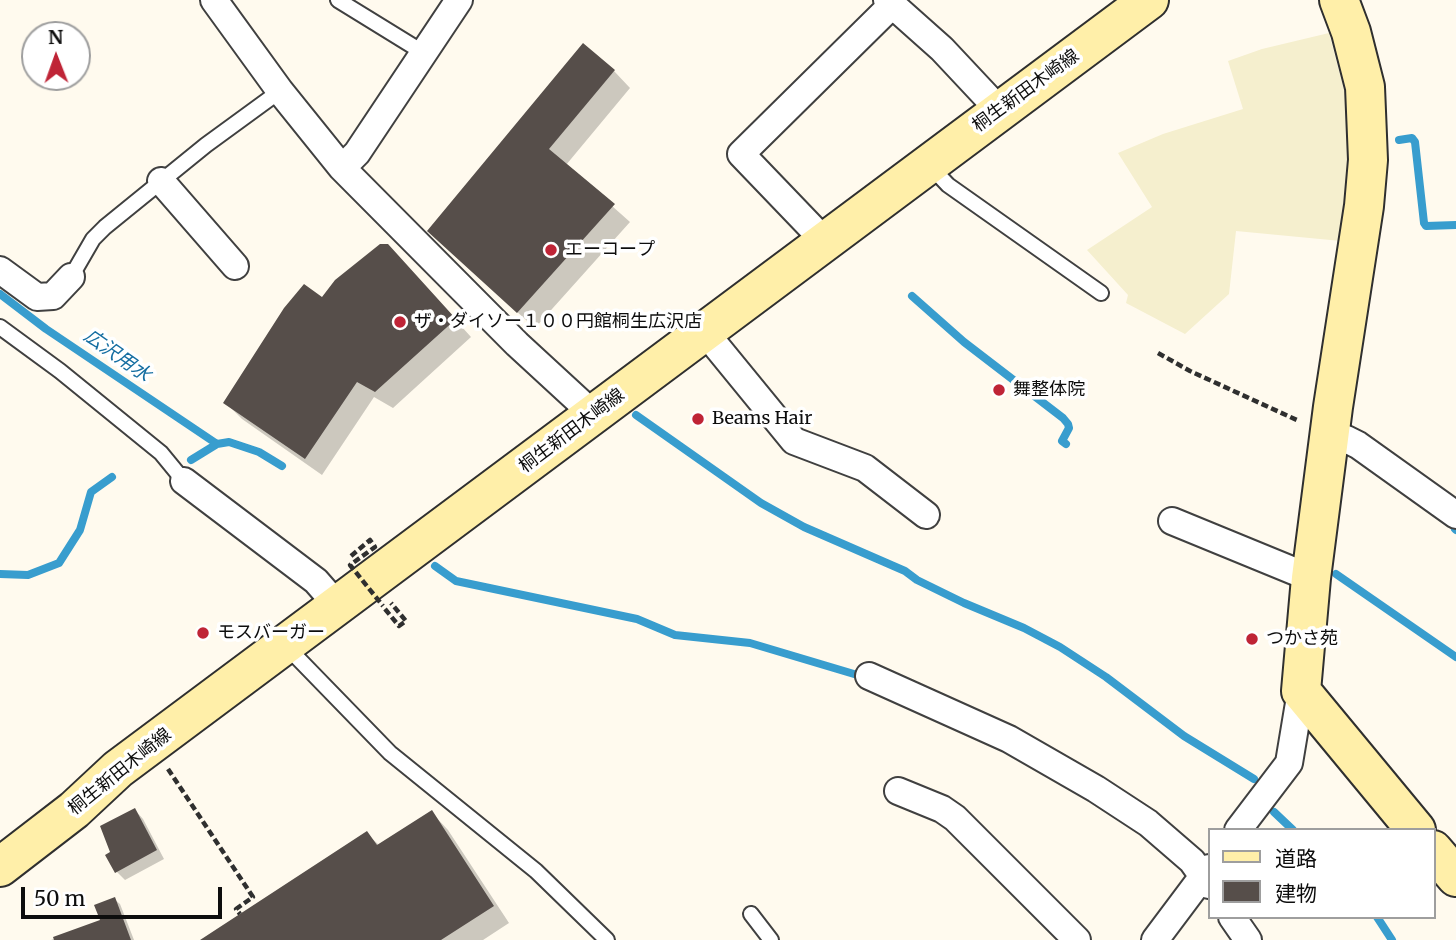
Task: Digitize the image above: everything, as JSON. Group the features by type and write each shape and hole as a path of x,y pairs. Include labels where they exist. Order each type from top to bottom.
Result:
{"main road":[{"name":"桐生新田木崎線","path":"0,867 74,810 118,769 1149,0"},
{"path":"1339,0 1365,87 1368,160 1364,206 1315,429 1311,578 1301,691 1414,828"},
{"path":"1435,852 1456,877"}],"street":[{"path":"214,0 280,91 342,168 517,344 580,402 589,418"},
{"path":"342,168 357,153 459,0"},
{"path":"827,240 812,228 741,154 890,2 942,50 998,112"},
{"path":"161,181 235,266"},
{"path":"0,270 37,298 53,296 71,277"},
{"path":"704,331 794,441 865,468 926,514"},
{"path":"1315,429 1358,445 1456,515"},
{"path":"184,481 316,581 337,605"},
{"path":"1172,521 1311,578"},
{"path":"869,676 1009,738 1051,762 1148,823 1192,861 1207,877 1155,940"},
{"path":"1240,828 1289,763 1301,691"},
{"path":"898,791 942,809 955,818 1077,940"},
{"path":"1233,919 1248,940"}],"lane":[{"path":"338,0 424,53"},
{"path":"71,277 93,239 161,181 280,91"},
{"path":"928,164 948,185 1101,293"},
{"path":"0,327 60,371 161,453 184,481"},
{"path":"285,645 390,752 536,870 607,940"},
{"path":"751,914 772,940"}],"path":[{"path":"1158,353 1190,371 1315,429"},
{"path":"351,555 370,540 375,547 350,565 399,626 406,621 390,602"},
{"path":"164,763 253,897 236,909 240,914"}],"shaded area":[{"path":"1329,33 1348,105 1352,155 1341,241 1236,231 1229,294 1185,334 1126,303 1128,295 1087,250 1152,207 1118,153 1163,134 1243,109 1228,61 1262,49"}],"building":[{"path":"583,43 615,70 549,149 615,204 517,313 427,231"},
{"path":"380,244 388,244 456,319 375,392 357,382 305,459 223,403 284,308 304,284 322,297 335,280"},
{"path":"135,808 157,850 115,873 105,855 110,852 100,826"},
{"path":"432,810 494,906 441,940 200,940 367,831 377,845"},
{"path":"115,897 131,940 54,940 53,937 100,920 94,905"}],"waterway":[{"path":"1399,140 1412,138 1415,142 1426,226 1456,225"},
{"name":"広沢用水","path":"0,294 46,329 217,444"},
{"path":"912,296 964,342 1063,418 1069,428 1062,441 1066,444"},
{"path":"636,415 761,503 804,527 905,571 917,580 1060,647 1106,677 1184,736 1254,779"},
{"path":"191,460 217,444 229,442 259,452 282,466"},
{"path":"0,574 28,575 59,563 80,530 91,492 112,477"},
{"path":"435,566 456,581 637,619 675,635 750,643 854,674"},
{"path":"1336,574 1456,657"},
{"path":"1274,812 1291,828"},
{"path":"1378,919 1392,940"}],"place":[{"name":"エーコープ","path":"551,250"},
{"name":"ザ・ダイソー１００円館桐生広沢店","path":"400,322"},
{"name":"舞整体院","path":"999,390"},
{"name":"Beams Hair","path":"698,419"},
{"name":"モスバーガー","path":"203,633"},
{"name":"つかさ苑","path":"1252,639"}]}
